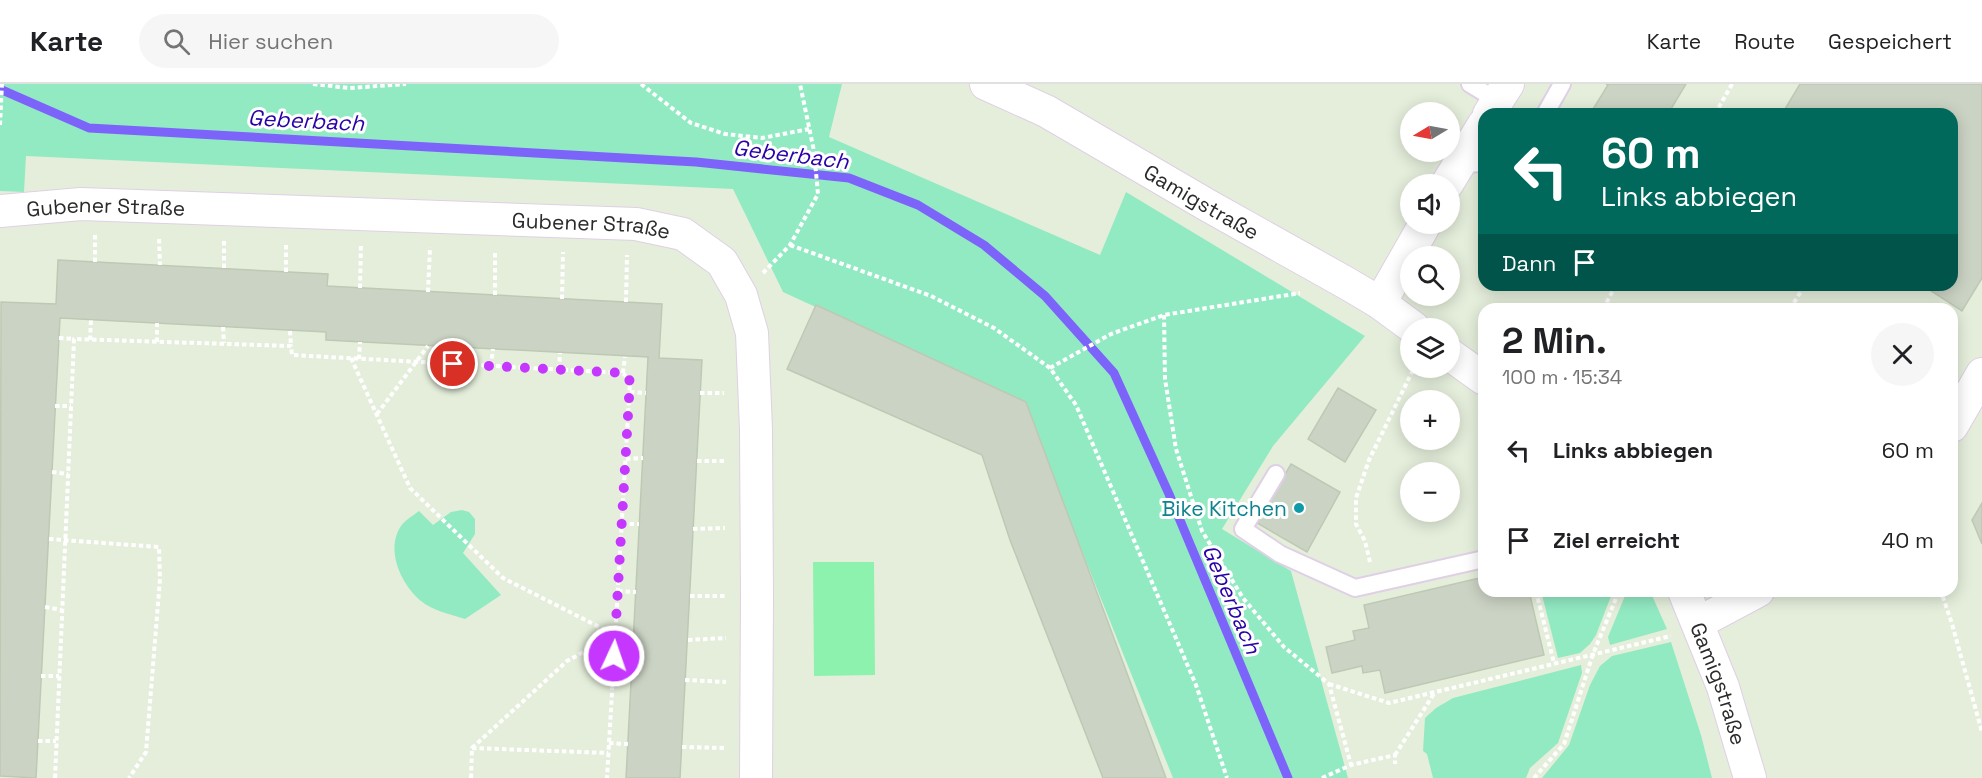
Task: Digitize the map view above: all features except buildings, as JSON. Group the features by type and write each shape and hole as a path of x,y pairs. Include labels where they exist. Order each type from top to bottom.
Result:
{"street":[{"name":"Gamigstraße","path":"986,84 1046,111 1348,284 1400,318"},
{"path":"1463,170 1478,140"},
{"name":"Gubener Straße","path":"0,211 81,204 628,224 683,234 722,262 741,295 752,333 756,430 756,763"},
{"path":"1380,303 1419,234"},
{"path":"1460,362 1478,375"},
{"path":"1958,416 1982,374"},
{"name":"Gamigstraße","path":"1687,597 1723,687 1750,778"},
{"path":"1698,623 1747,597"}],"lane":[{"path":"1470,84 1495,106"},
{"path":"1548,108 1562,84"},
{"path":"1276,474 1243,529 1280,554 1354,588 1478,560"}],"path":[{"path":"0,125 2,84"},
{"path":"313,84 350,88 406,84"},
{"path":"641,84 691,123 726,134 762,138 809,129"},
{"path":"800,84 814,151 818,194 790,245 931,296 994,328 1050,368 1076,405 1196,685 1227,778"},
{"path":"1718,108 1732,84"},
{"path":"360,288 362,214"},
{"path":"428,291 430,217"},
{"path":"495,295 496,219"},
{"path":"562,299 564,222"},
{"path":"626,302 628,224"},
{"path":"1050,368 1111,334 1164,315 1348,284"},
{"path":"90,320 90,340"},
{"path":"157,323 157,342"},
{"path":"223,327 224,344"},
{"path":"290,331 292,355 623,373 630,381 607,778"},
{"path":"59,338 291,346"},
{"path":"55,778 74,339"},
{"path":"359,359 360,342"},
{"path":"376,415 428,346"},
{"path":"491,366 493,349"},
{"path":"559,369 560,353"},
{"path":"623,373 625,357"},
{"path":"351,358 410,488 503,578 615,635 633,637"},
{"path":"1376,583 1365,541 1356,524 1356,498 1369,460 1409,378"},
{"path":"630,392 646,393"},
{"path":"55,406 71,406"},
{"path":"626,459 643,458"},
{"path":"52,472 68,474"},
{"path":"622,524 639,524"},
{"path":"49,539 159,547 160,579 146,752 129,778"},
{"path":"618,591 636,592"},
{"path":"1538,597 1554,663"},
{"path":"1534,778 1564,744 1593,654 1617,597"},
{"path":"1943,597 1982,732"},
{"path":"45,607 62,610"},
{"path":"1329,684 1389,703 1674,636 1698,623"},
{"path":"471,778 472,748 567,661 615,635"},
{"path":"41,676 59,676"},
{"path":"613,676 632,677"},
{"path":"685,680 757,684"},
{"path":"1395,764 1395,755 1436,692"},
{"path":"38,741 56,741"},
{"path":"609,743 628,744"},
{"path":"682,747 756,763"},
{"path":"472,748 608,753"},
{"path":"1322,778 1351,765 1395,755"}],"green space":[{"path":"0,84 842,84 829,137 1100,255 1126,192 1365,336 1273,446 1222,529 1291,571 1348,778 1173,778 1022,402 783,292 733,189 26,156 24,192 0,191"},
{"path":"462,510 469,512 475,519 475,534 463,553 501,595 465,619 442,612 421,601 407,585 395,556 396,535 401,526 419,511 433,525 451,512"},
{"path":"813,562 874,562 875,675 814,676"},
{"path":"1543,597 1611,597 1596,635 1590,644 1580,653 1558,658"},
{"path":"1625,597 1653,597 1667,629 1610,645 1608,637"},
{"path":"1671,642 1701,735 1712,778 1542,778 1569,745 1590,685 1600,666 1612,656"},
{"path":"1581,665 1582,673 1558,743 1530,768 1526,778 1433,778 1427,754 1423,751 1425,718 1436,708 1453,698"}],"waterway":[{"name":"Geberbach","path":"0,89 89,128 696,162 849,178 918,205 984,245 1045,296 1114,373 1169,494 1288,778"}],"place":[{"name":"Bike Kitchen","path":"1299,508"}],"route":[{"path":"453,364 623,373 630,381 614,656"}]}
